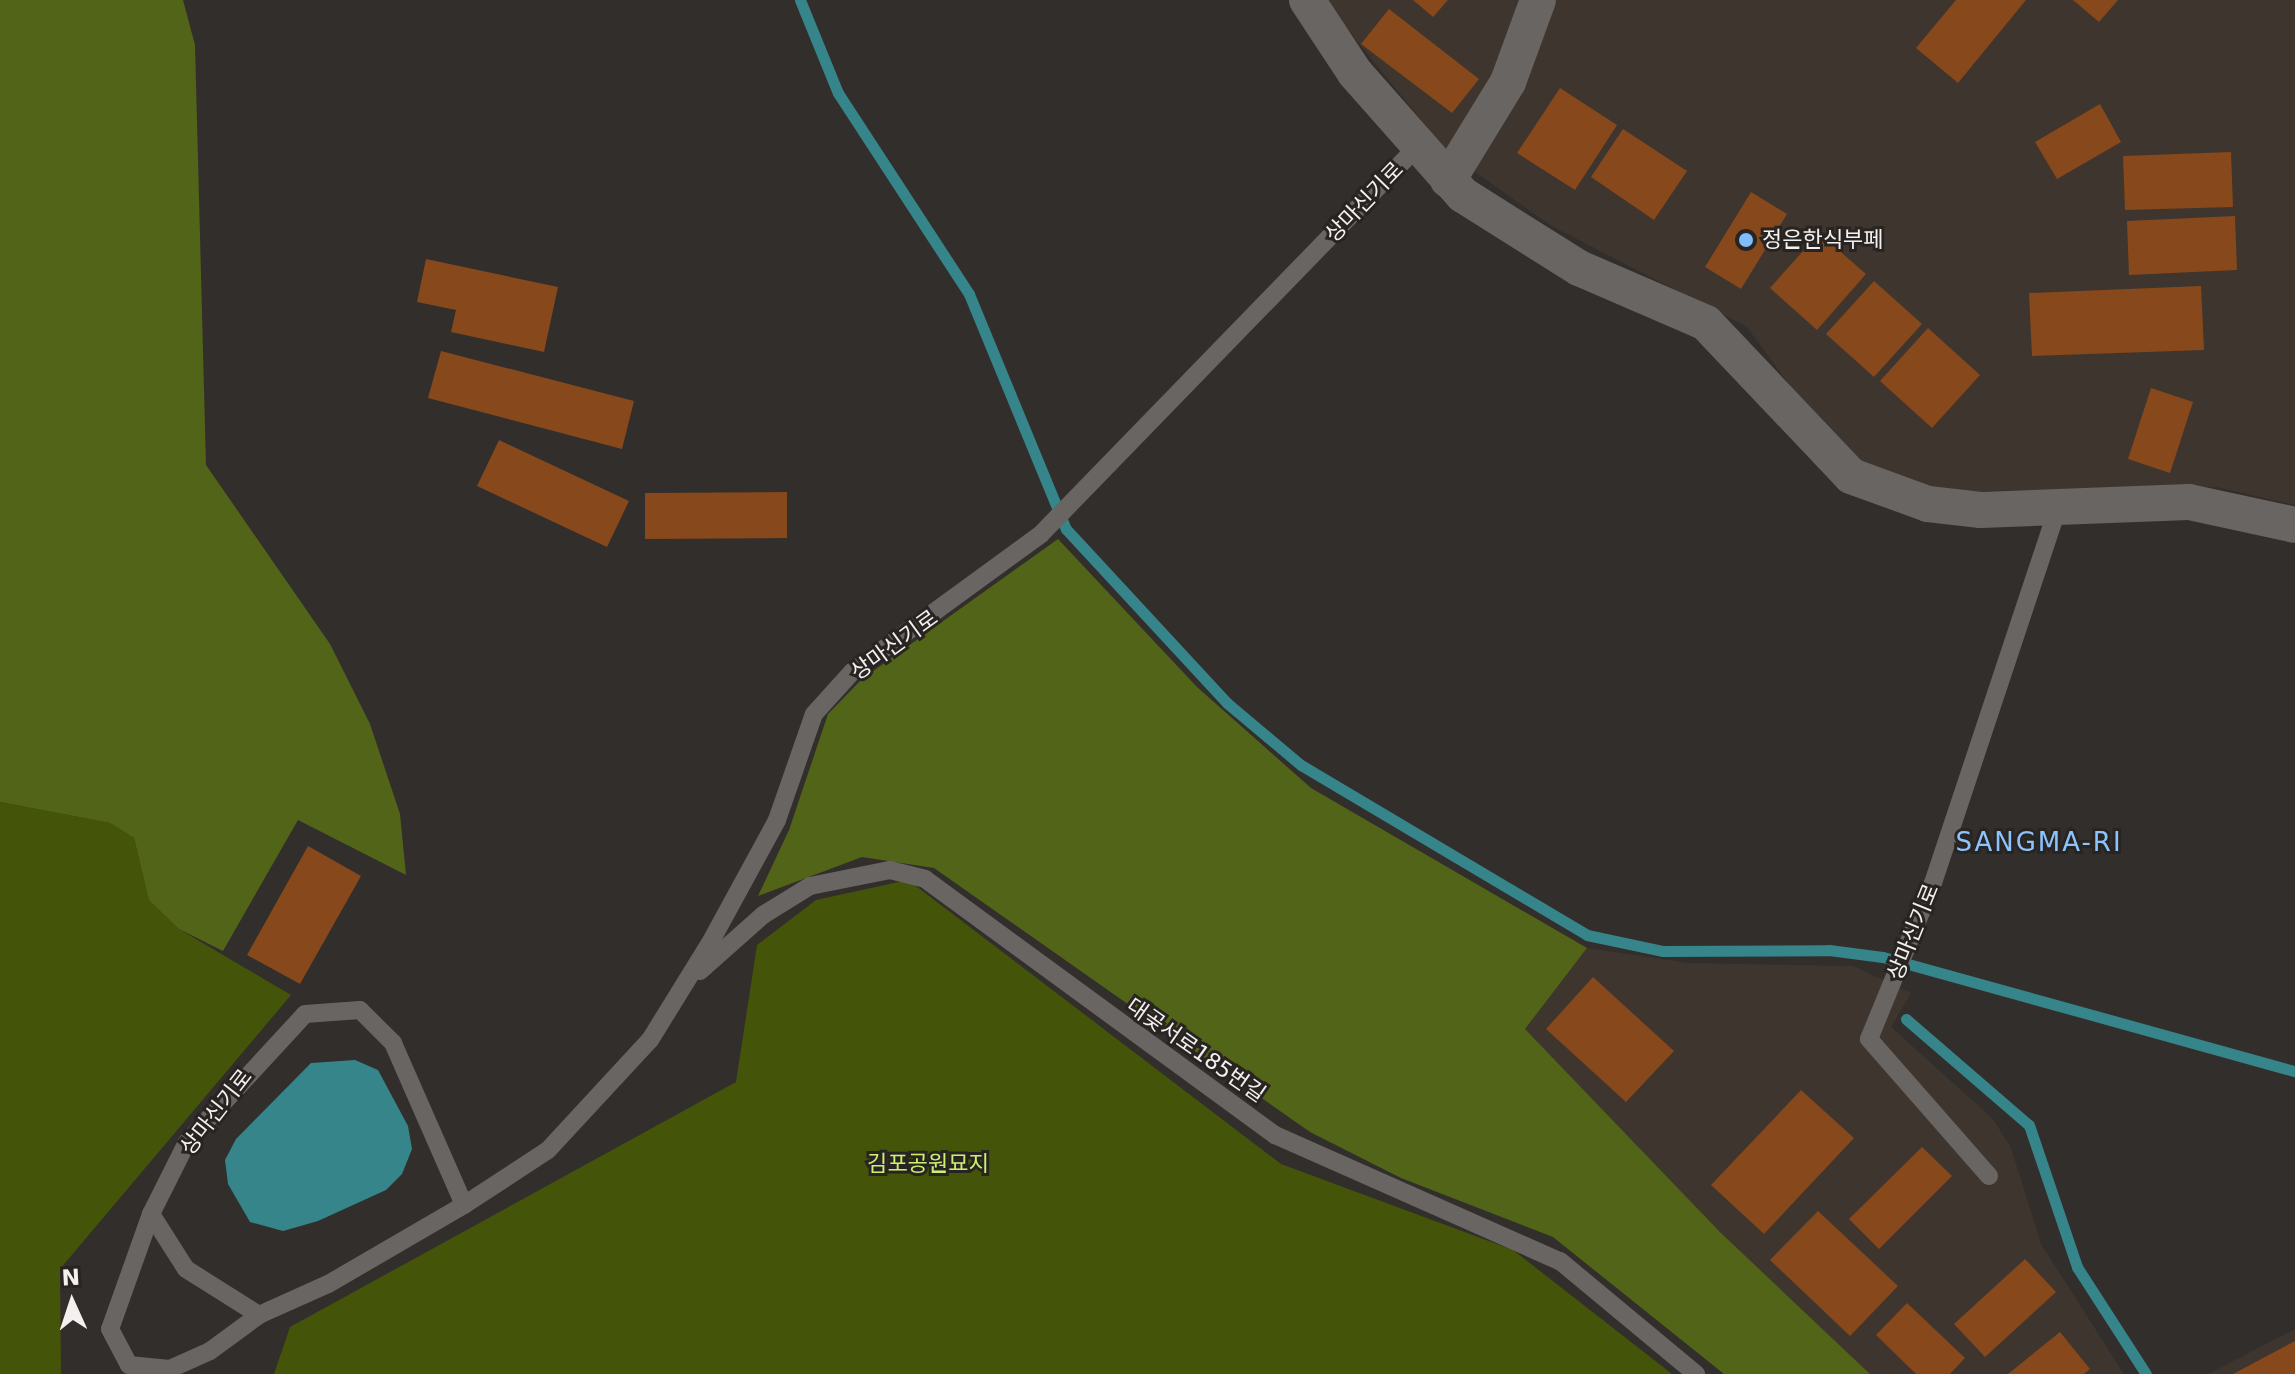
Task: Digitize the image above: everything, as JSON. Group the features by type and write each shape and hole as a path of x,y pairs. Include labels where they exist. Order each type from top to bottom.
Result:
{"street":[{"name":"상마신기로","path":"1307,0 1416,148 1448,180 1579,268 1706,323 1851,476 1928,504 2056,513 2189,502 2295,525"},
{"path":"1448,180 1508,82 1538,0"}],"lane":[{"name":"상마신기로","path":"464,1205 393,1043 360,1010 305,1014 256,1061 187,1142 151,1214 110,1329 129,1365 170,1369 210,1351 259,1315 328,1284 464,1205 548,1150 650,1040 683,987 777,820 814,714 852,672 1041,534 1416,148"},
{"name":"상마신기로","path":"1989,1176 1869,1039 1910,942 2056,513"},
{"name":"대곶서로185번길","path":"683,987 763,915 810,886 890,870 925,879 1275,1135 1549,1254 1696,1374"},
{"path":"151,1214 186,1269 259,1315"}],"shaded area":[{"path":"1324,0 2295,0 2295,505 2217,487 1941,492 1863,464 1807,409 1747,327 1550,225 1447,152"},
{"path":"1587,948 1688,963 1853,966 1911,993 1891,1027 1993,1119 2011,1148 2041,1244 2124,1374 1870,1374 1720,1232 1525,1029"},
{"path":"2295,1329 2295,1374 2208,1374"}],"green space":[{"path":"0,0 183,0 195,45 206,465 330,644 370,724 400,814 406,875 298,820 223,951 179,929 149,900 134,838 110,823 0,802"},
{"path":"1058,539 1197,687 1311,788 1587,948 1525,1029 1720,1232 1870,1374 1724,1374 1553,1237 1401,1178 1310,1132 934,868 862,857 758,896 789,830 828,714 862,679"},
{"path":"0,802 110,823 134,838 149,899 179,929 291,995 60,1269 61,1374 0,1374"},
{"name":"김포공원묘지","path":"908,880 1281,1164 1513,1250 1672,1374 274,1374 290,1327 736,1082 757,945 816,900"}],"water":[{"path":"355,1060 378,1070 408,1126 412,1149 402,1174 386,1190 318,1221 283,1231 250,1222 228,1184 225,1160 236,1139 311,1063"}],"building":[{"path":"1413,0 1448,0 1433,17"},
{"path":"1956,0 2026,0 1958,83 1916,48"},
{"path":"2073,0 2118,0 2099,22"},
{"path":"1389,9 1479,79 1452,113 1361,44"},
{"path":"1560,88 1617,125 1575,190 1517,153"},
{"path":"2100,104 2121,142 2057,179 2035,142"},
{"path":"1623,129 1687,171 1654,220 1591,177"},
{"path":"2231,152 2233,207 2125,210 2123,156"},
{"name":"정은한식부페","path":"1751,192 1787,214 1741,289 1705,267"},
{"path":"2235,216 2237,270 2129,275 2127,221"},
{"path":"1819,233 1866,274 1817,330 1770,288"},
{"path":"426,259 558,287 544,352 451,332 456,310 417,302"},
{"path":"1874,281 1922,324 1874,377 1826,334"},
{"path":"2201,286 2204,350 2032,356 2029,293"},
{"path":"1928,328 1980,375 1932,428 1880,381"},
{"path":"441,351 634,401 622,449 428,398"},
{"path":"2151,388 2193,402 2170,473 2128,459"},
{"path":"499,440 629,501 607,547 477,486"},
{"path":"787,492 787,538 645,539 645,493"},
{"path":"308,846 361,876 300,984 247,955"},
{"path":"1593,977 1674,1051 1626,1102 1546,1029"},
{"path":"1801,1090 1854,1138 1764,1234 1711,1185"},
{"path":"1922,1147 1952,1176 1879,1249 1849,1219"},
{"path":"1818,1211 1898,1286 1850,1336 1770,1260"},
{"path":"2025,1259 2056,1292 1985,1357 1954,1324"},
{"path":"1907,1303 1965,1358 1950,1374 1916,1374 1876,1335"},
{"path":"2060,1332 2090,1369 2084,1374 2008,1374"},
{"path":"2295,1341 2295,1374 2233,1374"}],"waterway":[{"path":"800,0 838,93 969,294 1066,529 1227,703 1301,765 1587,935 1663,951 1829,950 1883,957 2295,1071"},
{"path":"1906,1019 2029,1125 2077,1267 2146,1374"}],"place":[{"name":"정은한식부페","path":"1746,240"}],"district":[{"name":"SANGMA-RI","path":"2039,843"}]}
